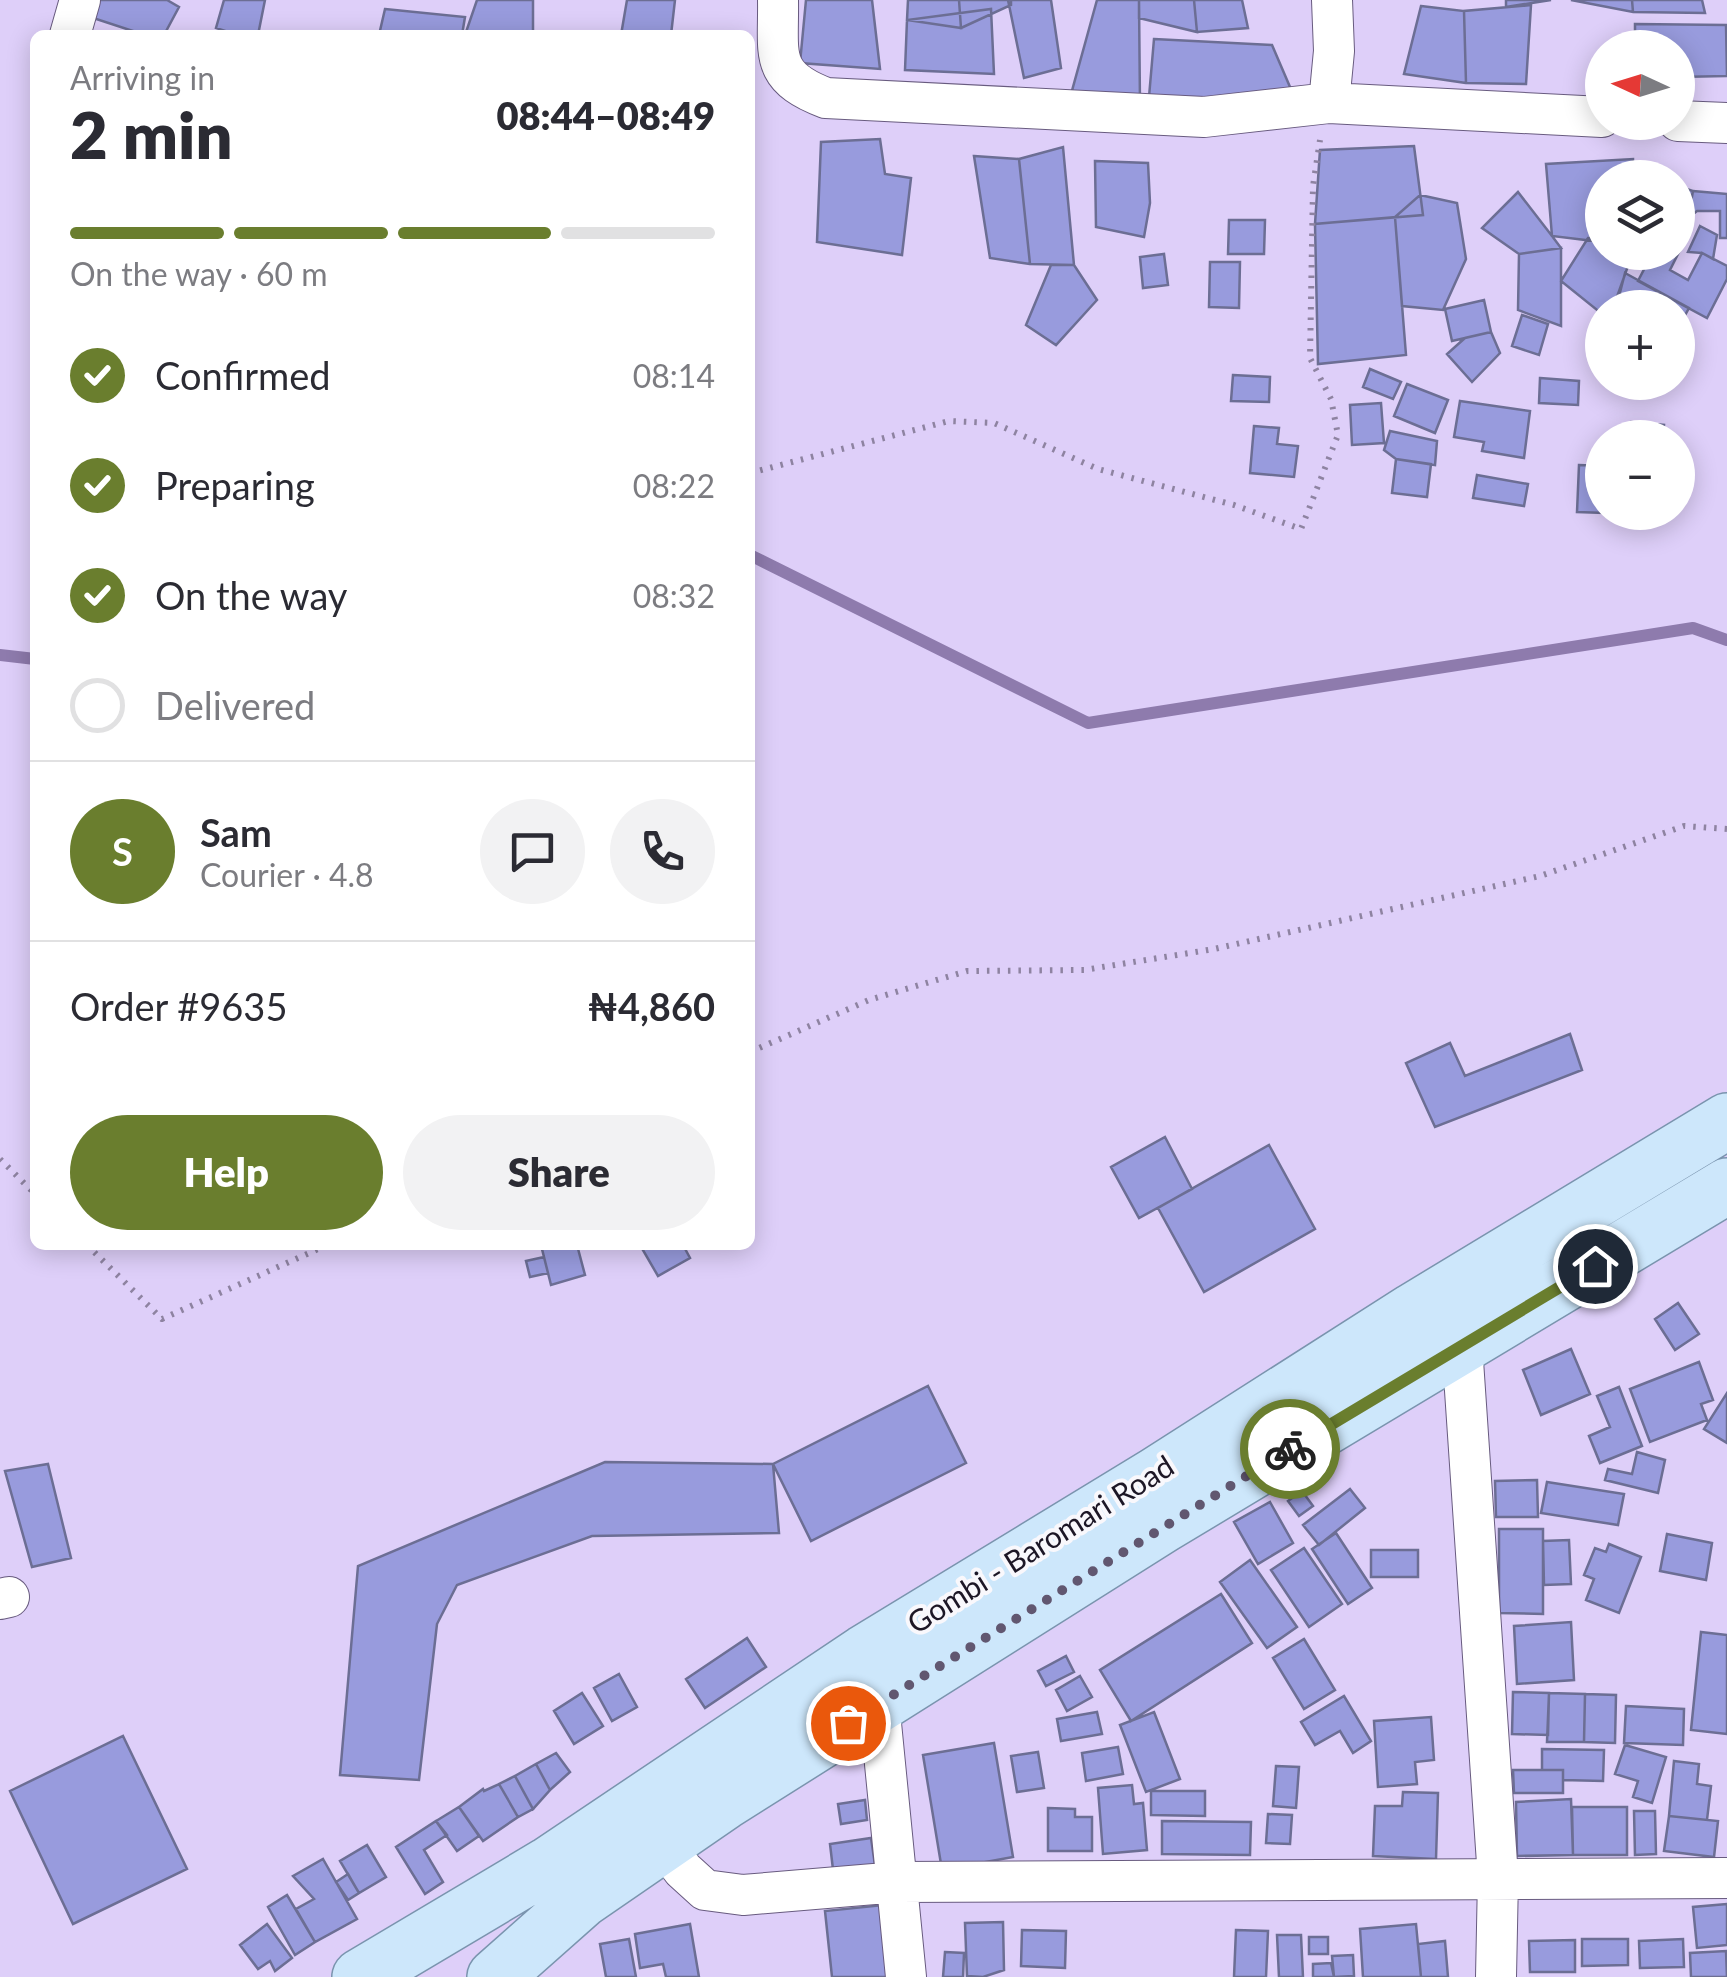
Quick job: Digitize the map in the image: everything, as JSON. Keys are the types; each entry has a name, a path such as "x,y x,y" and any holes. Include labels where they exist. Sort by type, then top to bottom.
{"main road":[{"name":"Gombi - Baromari Road","path":"360,1977 548,1865 864,1653 1156,1475 1413,1311 1727,1121"},
{"name":"Gombi - Baromari Road","path":"495,1977 583,1899 880,1703 1164,1525 1727,1186"}],"street":[{"path":"71,30 80,0"},
{"path":"778,0 779,64 797,88 826,98 1204,116 1329,103 1585,116"},
{"path":"1329,103 1334,51 1332,0"},
{"path":"1695,122 1727,123"},
{"path":"1462,1346 1498,1878 1496,1977"},
{"path":"880,1703 906,1977"},
{"path":"663,1844 705,1890 744,1895 898,1882 1727,1878"}],"path":[{"path":"755,472 949,422 994,423 1098,470 1234,505 1301,529 1338,436 1331,399 1310,358 1313,186 1329,103"},
{"path":"755,1050 869,1000 966,971 1084,970 1214,949 1540,876 1684,826 1727,829"},
{"path":"0,1159 30,1189"},
{"path":"92,1250 162,1319 316,1250"}],"building":[{"path":"94,0 167,0 179,7 167,30 130,30 87,16"},
{"path":"224,0 265,0 259,30 216,28"},
{"path":"477,0 533,0 533,30 467,30"},
{"path":"627,0 675,0 672,30 622,30"},
{"path":"806,0 872,0 880,69 800,63"},
{"path":"908,0 959,0 961,28 907,20"},
{"path":"959,0 1011,0 1011,5 961,28"},
{"path":"1008,0 1051,0 1061,68 1024,78"},
{"path":"1097,0 1139,0 1140,105 1070,98"},
{"path":"1139,0 1194,0 1197,32 1139,18"},
{"path":"1194,0 1242,0 1248,28 1197,32"},
{"path":"1506,0 1551,0 1506,7"},
{"path":"1571,0 1632,0 1633,12"},
{"path":"1632,0 1702,0 1705,13 1633,12"},
{"path":"1531,5 1526,84 1466,83 1464,11"},
{"path":"1421,6 1464,11 1466,83 1404,74"},
{"path":"385,9 465,17 463,30 380,30"},
{"path":"991,9 994,74 905,70 907,20"},
{"path":"1635,24 1726,25 1727,76 1695,77 1695,30 1635,30"},
{"path":"1154,39 1272,45 1296,101 1149,97"},
{"path":"880,139 885,174 911,178 902,255 817,242 821,142"},
{"path":"1414,146 1423,215 1315,224 1320,150"},
{"path":"1063,147 1074,265 1030,264 1019,159"},
{"path":"974,156 1019,159 1030,264 990,258"},
{"path":"1095,161 1148,163 1150,203 1144,237 1096,227"},
{"path":"1585,162 1585,240 1552,236 1546,164"},
{"path":"1695,191 1727,194 1727,238 1720,238 1720,211 1697,211"},
{"path":"1518,192 1561,248 1519,254 1482,228"},
{"path":"1420,195 1457,203 1466,259 1443,310 1402,306 1395,217"},
{"path":"1395,217 1406,355 1318,364 1315,224"},
{"path":"1229,220 1265,220 1264,254 1228,254"},
{"path":"1700,226 1717,235 1713,259 1695,252"},
{"path":"1585,243 1585,270 1627,270 1619,290 1585,290 1585,300 1561,281"},
{"path":"1561,248 1561,326 1518,310 1519,254"},
{"path":"1702,253 1727,266 1727,279 1707,318 1695,312 1695,290 1655,290 1638,281 1644,270 1670,270 1688,280"},
{"path":"1164,254 1168,285 1143,288 1140,257"},
{"path":"1210,262 1240,262 1239,308 1209,307"},
{"path":"1051,265 1074,265 1097,300 1056,345 1026,325"},
{"path":"1625,273 1656,290 1621,290"},
{"path":"1484,300 1491,332 1452,341 1445,309"},
{"path":"1522,315 1548,324 1539,355 1512,346"},
{"path":"1491,332 1500,353 1472,382 1447,354 1465,338"},
{"path":"1370,369 1401,382 1393,399 1363,387"},
{"path":"1233,375 1270,377 1269,402 1231,401"},
{"path":"1540,378 1579,381 1578,405 1539,403"},
{"path":"1407,384 1448,400 1435,433 1394,416"},
{"path":"1460,401 1530,411 1524,458 1482,451 1484,442 1454,437"},
{"path":"1381,403 1384,443 1352,445 1350,405"},
{"path":"1254,426 1279,428 1277,444 1298,446 1294,477 1250,473"},
{"path":"1390,431 1437,441 1435,465 1396,459 1384,450"},
{"path":"1396,459 1431,464 1427,497 1392,493"},
{"path":"1579,465 1585,465 1585,512 1577,512"},
{"path":"1477,475 1528,484 1524,506 1473,498"},
{"path":"1570,1034 1582,1070 1435,1127 1406,1063 1450,1043 1465,1076"},
{"path":"1165,1137 1192,1189 1139,1218 1111,1167"},
{"path":"1269,1145 1315,1229 1204,1292 1158,1208"},
{"path":"542,1250 578,1250 585,1275 551,1285"},
{"path":"643,1250 686,1250 690,1258 658,1276"},
{"path":"544,1257 548,1273 530,1277 526,1261"},
{"path":"1678,1303 1699,1334 1675,1350 1655,1319"},
{"path":"1571,1349 1590,1394 1541,1415 1523,1370"},
{"path":"1699,1362 1713,1400 1701,1404 1707,1420 1650,1442 1630,1389"},
{"path":"928,1386 966,1463 811,1541 773,1464"},
{"path":"1619,1387 1642,1446 1600,1463 1589,1436 1610,1427 1597,1396"},
{"path":"1727,1393 1727,1443 1704,1429"},
{"path":"1637,1452 1665,1460 1658,1493 1605,1480 1608,1469 1632,1474"},
{"path":"605,1462 773,1464 779,1533 592,1536 457,1585 437,1624 419,1780 340,1775 358,1566"},
{"path":"48,1464 71,1558 32,1567 5,1471"},
{"path":"1537,1480 1538,1517 1496,1517 1495,1481"},
{"path":"1547,1482 1624,1494 1618,1525 1541,1513"},
{"path":"1350,1489 1365,1508 1319,1545 1303,1525"},
{"path":"1302,1491 1313,1506 1299,1516 1288,1501"},
{"path":"1270,1502 1293,1543 1258,1564 1234,1522"},
{"path":"1499,1529 1543,1529 1543,1614 1499,1613"},
{"path":"1336,1533 1372,1588 1348,1604 1312,1549"},
{"path":"1667,1534 1712,1543 1706,1580 1660,1571"},
{"path":"1569,1540 1571,1584 1544,1585 1543,1541"},
{"path":"1609,1544 1641,1557 1619,1613 1586,1600 1594,1579 1584,1575 1595,1548 1606,1552"},
{"path":"1304,1548 1342,1604 1309,1627 1271,1570"},
{"path":"1371,1550 1418,1550 1418,1577 1371,1577"},
{"path":"1250,1560 1297,1627 1267,1648 1220,1582"},
{"path":"1221,1594 1252,1643 1131,1721 1100,1670"},
{"path":"1571,1622 1574,1680 1517,1684 1514,1626"},
{"path":"1701,1632 1727,1635 1727,1734 1691,1730"},
{"path":"747,1638 766,1667 705,1708 686,1679"},
{"path":"1304,1639 1335,1690 1304,1709 1273,1658"},
{"path":"1066,1656 1074,1672 1046,1686 1038,1671"},
{"path":"619,1674 637,1707 612,1721 594,1688"},
{"path":"1080,1676 1092,1697 1067,1711 1056,1690"},
{"path":"1513,1692 1549,1693 1548,1735 1512,1734"},
{"path":"582,1693 603,1726 574,1744 554,1711"},
{"path":"1549,1693 1585,1694 1584,1742 1547,1742"},
{"path":"1585,1694 1616,1695 1615,1743 1584,1742"},
{"path":"1344,1696 1371,1741 1353,1753 1340,1731 1315,1745 1301,1722"},
{"path":"1626,1706 1684,1709 1683,1745 1624,1743"},
{"path":"1097,1712 1102,1734 1061,1741 1057,1719"},
{"path":"1154,1712 1180,1779 1146,1792 1120,1725"},
{"path":"1431,1717 1434,1760 1415,1762 1417,1784 1378,1787 1374,1721"},
{"path":"123,1736 187,1869 73,1924 10,1791"},
{"path":"994,1743 1013,1857 942,1870 923,1755"},
{"path":"1625,1745 1666,1757 1652,1803 1633,1797 1638,1781 1615,1774"},
{"path":"1118,1747 1123,1774 1086,1781 1082,1753"},
{"path":"1542,1749 1604,1750 1603,1781 1563,1780 1563,1770 1542,1770"},
{"path":"1038,1752 1044,1788 1017,1792 1011,1756"},
{"path":"556,1753 570,1772 550,1790 536,1764"},
{"path":"1674,1761 1699,1764 1697,1784 1711,1786 1707,1820 1669,1816"},
{"path":"536,1764 550,1790 533,1809 515,1776"},
{"path":"1276,1766 1299,1767 1296,1808 1273,1806"},
{"path":"1513,1770 1563,1770 1563,1793 1514,1793"},
{"path":"515,1776 533,1809 518,1817 499,1784"},
{"path":"499,1784 518,1817 483,1841 459,1807 483,1789"},
{"path":"1132,1785 1134,1804 1143,1803 1147,1850 1103,1854 1098,1788"},
{"path":"1151,1791 1205,1791 1205,1816 1151,1815"},
{"path":"1403,1792 1438,1793 1436,1859 1373,1856 1375,1806 1402,1806"},
{"path":"1571,1799 1573,1855 1517,1856 1516,1802"},
{"path":"865,1800 867,1820 841,1824 838,1804"},
{"path":"459,1807 479,1836 457,1851 436,1821"},
{"path":"1572,1807 1627,1807 1627,1855 1573,1855"},
{"path":"1048,1808 1075,1809 1075,1817 1092,1817 1092,1851 1048,1851"},
{"path":"1634,1811 1655,1811 1656,1854 1635,1855"},
{"path":"1268,1814 1292,1815 1290,1844 1266,1843"},
{"path":"1669,1816 1718,1821 1714,1857 1664,1851"},
{"path":"436,1821 447,1835 424,1850 443,1882 425,1894 396,1847"},
{"path":"1162,1821 1251,1822 1250,1855 1162,1854"},
{"path":"871,1838 876,1872 834,1878 830,1844"},
{"path":"367,1845 386,1877 359,1893 340,1861"},
{"path":"323,1859 357,1919 315,1942 296,1909 314,1899 293,1876"},
{"path":"348,1874 359,1893 348,1900 336,1882"},
{"path":"287,1895 315,1942 295,1955 268,1907"},
{"path":"893,1904 900,1977 832,1977 825,1911"},
{"path":"1727,1904 1727,1945 1697,1948 1693,1907"},
{"path":"1003,1922 1004,1970 983,1977 967,1976 965,1923"},
{"path":"267,1924 292,1958 275,1971 270,1961 258,1969 240,1945"},
{"path":"690,1924 699,1977 666,1977 663,1964 640,1968 635,1934"},
{"path":"1416,1924 1421,1977 1363,1977 1360,1929"},
{"path":"1022,1930 1066,1931 1065,1968 1021,1966"},
{"path":"1236,1930 1268,1931 1266,1977 1234,1977"},
{"path":"1277,1935 1301,1935 1303,1977 1279,1977"},
{"path":"1309,1937 1328,1937 1328,1954 1309,1954"},
{"path":"629,1939 636,1977 606,1977 600,1944"},
{"path":"1582,1939 1628,1939 1628,1965 1582,1966"},
{"path":"1683,1939 1684,1967 1640,1968 1639,1941"},
{"path":"1575,1940 1575,1972 1530,1972 1529,1941"},
{"path":"1445,1941 1448,1977 1421,1977 1418,1944"},
{"path":"1726,1951 1727,1977 1691,1977 1690,1953"},
{"path":"945,1952 964,1953 963,1977 943,1977"},
{"path":"1353,1955 1354,1976 1334,1977 1332,1956"},
{"path":"1331,1963 1334,1977 1313,1977 1313,1964"}],"waterway":[{"path":"755,557 1088,723 1693,628 1727,640"},
{"path":"0,655 30,658"}],"way so far":[{"path":"848,1723 1290,1449"}],"route":[{"path":"1290,1449 1595,1266"}]}
